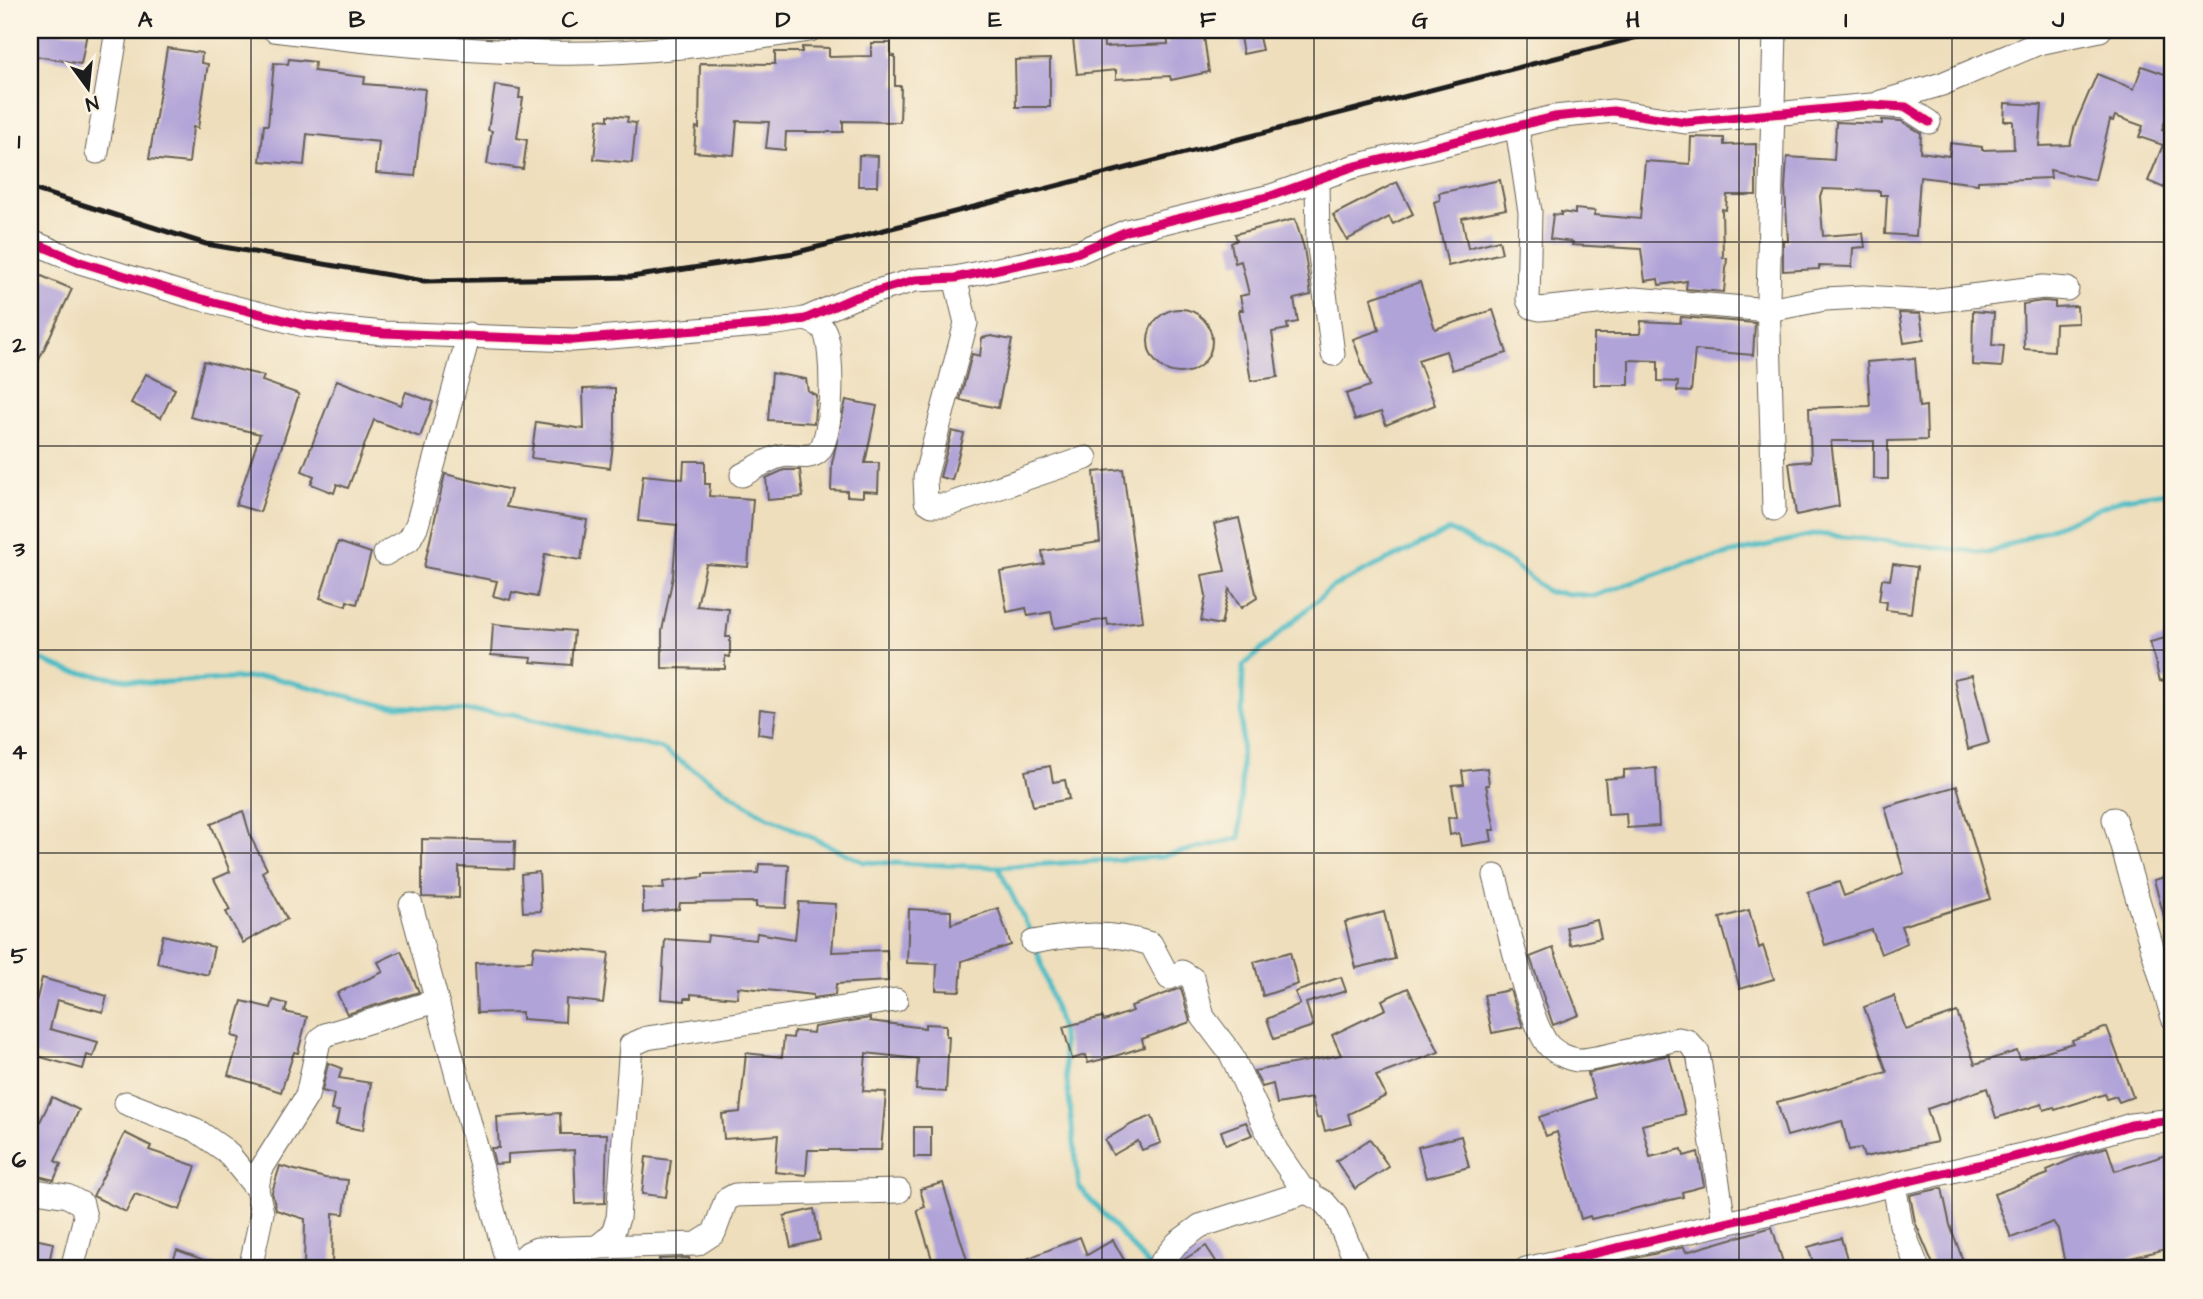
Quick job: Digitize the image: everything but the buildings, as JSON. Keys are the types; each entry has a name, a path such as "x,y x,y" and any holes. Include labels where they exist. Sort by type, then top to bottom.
{"street":[{"path":"97,152 117,30"},
{"path":"275,30 378,36 552,53 710,45 810,30"},
{"path":"1774,509 1769,310 1775,30"},
{"path":"30,241 80,262 194,298 304,325 384,333 469,334 573,340 771,324 805,319 853,299 915,280 955,278 1079,252 1127,231 1271,196 1317,181 1335,172 1432,146 1577,113 1613,111 1685,122 1772,111 1829,110 1871,105 1942,84 2039,43 2100,30"},
{"path":"1871,105 1906,107 1928,122"},
{"path":"1517,128 1530,212 1528,300 1532,307 1540,309 1635,299 1769,310 1825,299 1863,297 1931,301 2043,287 2067,289"},
{"path":"1317,181 1318,240 1333,354"},
{"path":"955,278 966,323 925,478 926,501 932,505 947,505 1086,458"},
{"path":"742,475 781,456 809,456 818,452 824,444 831,381 826,337 821,326 805,319"},
{"path":"385,554 409,540 417,525 469,334"},
{"path":"2114,819 2173,1018"},
{"path":"1495,876 1532,1009 1541,1034 1550,1047 1560,1055 1579,1060 1678,1039 1693,1045 1698,1052 1724,1222"},
{"path":"411,905 510,1269 528,1252 537,1249 697,1244 714,1233 726,1200 735,1195 900,1191"},
{"path":"1032,942 1073,935 1122,935 1155,948 1170,978 1182,972 1194,979 1203,1017 1231,1054 1276,1150 1303,1190 1309,1191 1336,1216 1359,1269"},
{"path":"596,1248 612,1235 618,1218 631,1045 647,1038 896,1000"},
{"path":"257,1189 267,1156 307,1096 319,1041 326,1035 436,1001"},
{"path":"126,1102 196,1130 226,1151 257,1189 262,1213 250,1269"},
{"path":"1526,1269 2065,1145 2131,1125 2173,1120"},
{"path":"1894,1184 1901,1225 1918,1269"},
{"path":"30,1190 67,1196 82,1204 85,1217 72,1269"},
{"path":"1156,1269 1177,1243 1200,1226 1309,1191"}],"waterway":[{"path":"30,656 70,671 149,683 270,677 383,705 513,714 662,749 762,814 864,862 998,867 1160,857 1240,838 1243,666 1332,587 1450,530 1510,562 1548,592 1595,596 1685,564 1817,534 1989,553 2124,498 2173,491"},
{"path":"998,867 1032,935"},
{"path":"1036,947 1061,1029 1079,1187 1150,1267"}],"railway":[{"path":"30,188 206,244 424,281 631,277 794,253 1665,30"}],"cycle path":[{"path":"30,241 80,262 194,297 304,325 384,333 573,340 805,319 853,298 915,280 955,278 1079,252 1127,231 1271,196 1352,167 1554,117 1613,111 1685,122 1871,105 1906,107 1929,122"},
{"path":"1526,1269 2065,1145 2131,1125 2173,1120"}]}
